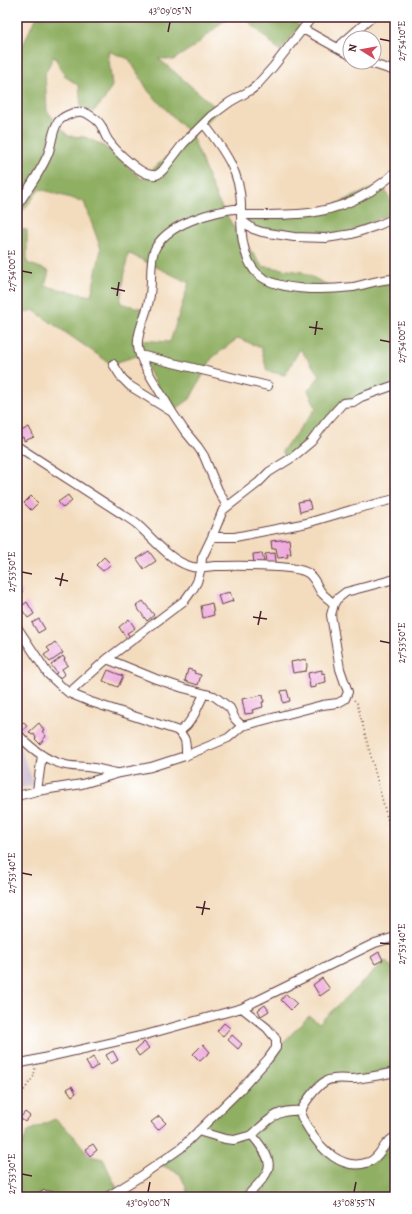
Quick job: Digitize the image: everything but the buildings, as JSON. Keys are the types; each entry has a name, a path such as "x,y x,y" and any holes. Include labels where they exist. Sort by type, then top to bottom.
{"street":[{"path":"17,206 41,168 50,148 58,123 66,116 78,112 87,113 96,119 109,141 129,162 144,173 154,176 159,174 184,144 219,110 256,86 273,67 312,17"},
{"path":"337,48 372,17"},
{"path":"303,29 342,50"},
{"path":"382,67 395,71"},
{"path":"204,124 229,158 240,189 245,252 249,262 258,275 274,283 299,288 322,290 354,286 379,280 395,279"},
{"path":"227,506 218,490 204,456 172,412 140,355 138,340 150,298 152,260 154,251 158,244 173,230 184,223 211,214 226,210 241,214 303,214 331,209 343,206 356,200 382,184 395,172"},
{"path":"241,214 253,229 262,232 294,237 326,238 352,234 395,218"},
{"path":"140,355 268,386"},
{"path":"113,364 122,378 130,386 172,412"},
{"path":"69,693 107,659 185,600 193,589 202,568 202,558 223,510 227,506 258,483 269,472 293,457 311,442 326,422 343,404 353,402 361,397 395,385"},
{"path":"17,446 134,522 167,553 189,566 198,568 230,566 302,570 309,573 321,592 334,604"},
{"path":"212,537 235,537 307,523 395,499"},
{"path":"17,796 37,791 82,784 152,767 186,756 228,738 242,726 322,705 338,703 345,699 348,692 340,669 331,615 334,604 337,599 346,592 395,579"},
{"path":"17,627 48,674 69,693 182,733 186,740 186,756"},
{"path":"107,659 156,679 214,696 230,708 235,719 242,726"},
{"path":"179,732 187,725 194,715 204,694"},
{"path":"17,733 42,755 61,764 86,767 120,774"},
{"path":"37,791 42,755"},
{"path":"17,1064 145,1035 242,1008 375,943 395,937"},
{"path":"107,1197 141,1176 181,1148 240,1090 276,1048 276,1039 272,1034 242,1008"},
{"path":"395,1072 366,1077 333,1079 326,1081 313,1092 302,1111 301,1116 311,1133 329,1154 342,1162 350,1164 370,1162 376,1158 387,1142 395,1137"},
{"path":"198,1131 225,1140 234,1140 252,1135 277,1114 284,1111 302,1111"},
{"path":"246,1197 263,1178 268,1171 269,1165 264,1149 252,1135"},
{"path":"41,1197 45,1195 56,1197"}],"path":[{"path":"348,692 357,703 395,848"},
{"path":"17,1100 34,1076 37,1060"}],"shaded area":[{"path":"17,740 35,786 17,789"}],"green space":[{"path":"37,17 228,17 195,46 173,60 158,58 219,110 192,136 217,199 233,226 262,266 302,272 336,289 395,279 395,385 343,404 293,457 285,456 282,451 316,408 308,390 320,376 300,349 285,375 267,371 261,348 238,338 212,358 190,399 172,412 140,355 111,364 33,310 17,316 17,229 27,230 27,263 49,271 45,286 91,296 101,249 84,202 40,189 22,212 17,212 17,59","holes":["108,51 129,59 149,92 191,135 142,179 104,146 85,137 68,136 47,111 45,73 54,56 66,77 79,86 81,107 93,112 104,100 112,86","128,253 189,283 170,342 138,340 147,310 120,303"]},
{"path":"244,17 287,17 300,26 280,51"},
{"path":"382,184 390,199 393,212 339,237 262,232 241,215 316,213"},
{"path":"385,961 395,970 395,1072 320,1085 301,1116 336,1159 370,1162 395,1137 395,1197 188,1197 186,1187 180,1174 159,1164 181,1148 309,1016 319,1023"},
{"path":"55,1119 73,1135 90,1156 103,1159 121,1197 17,1197 17,1156 28,1131"}]}
